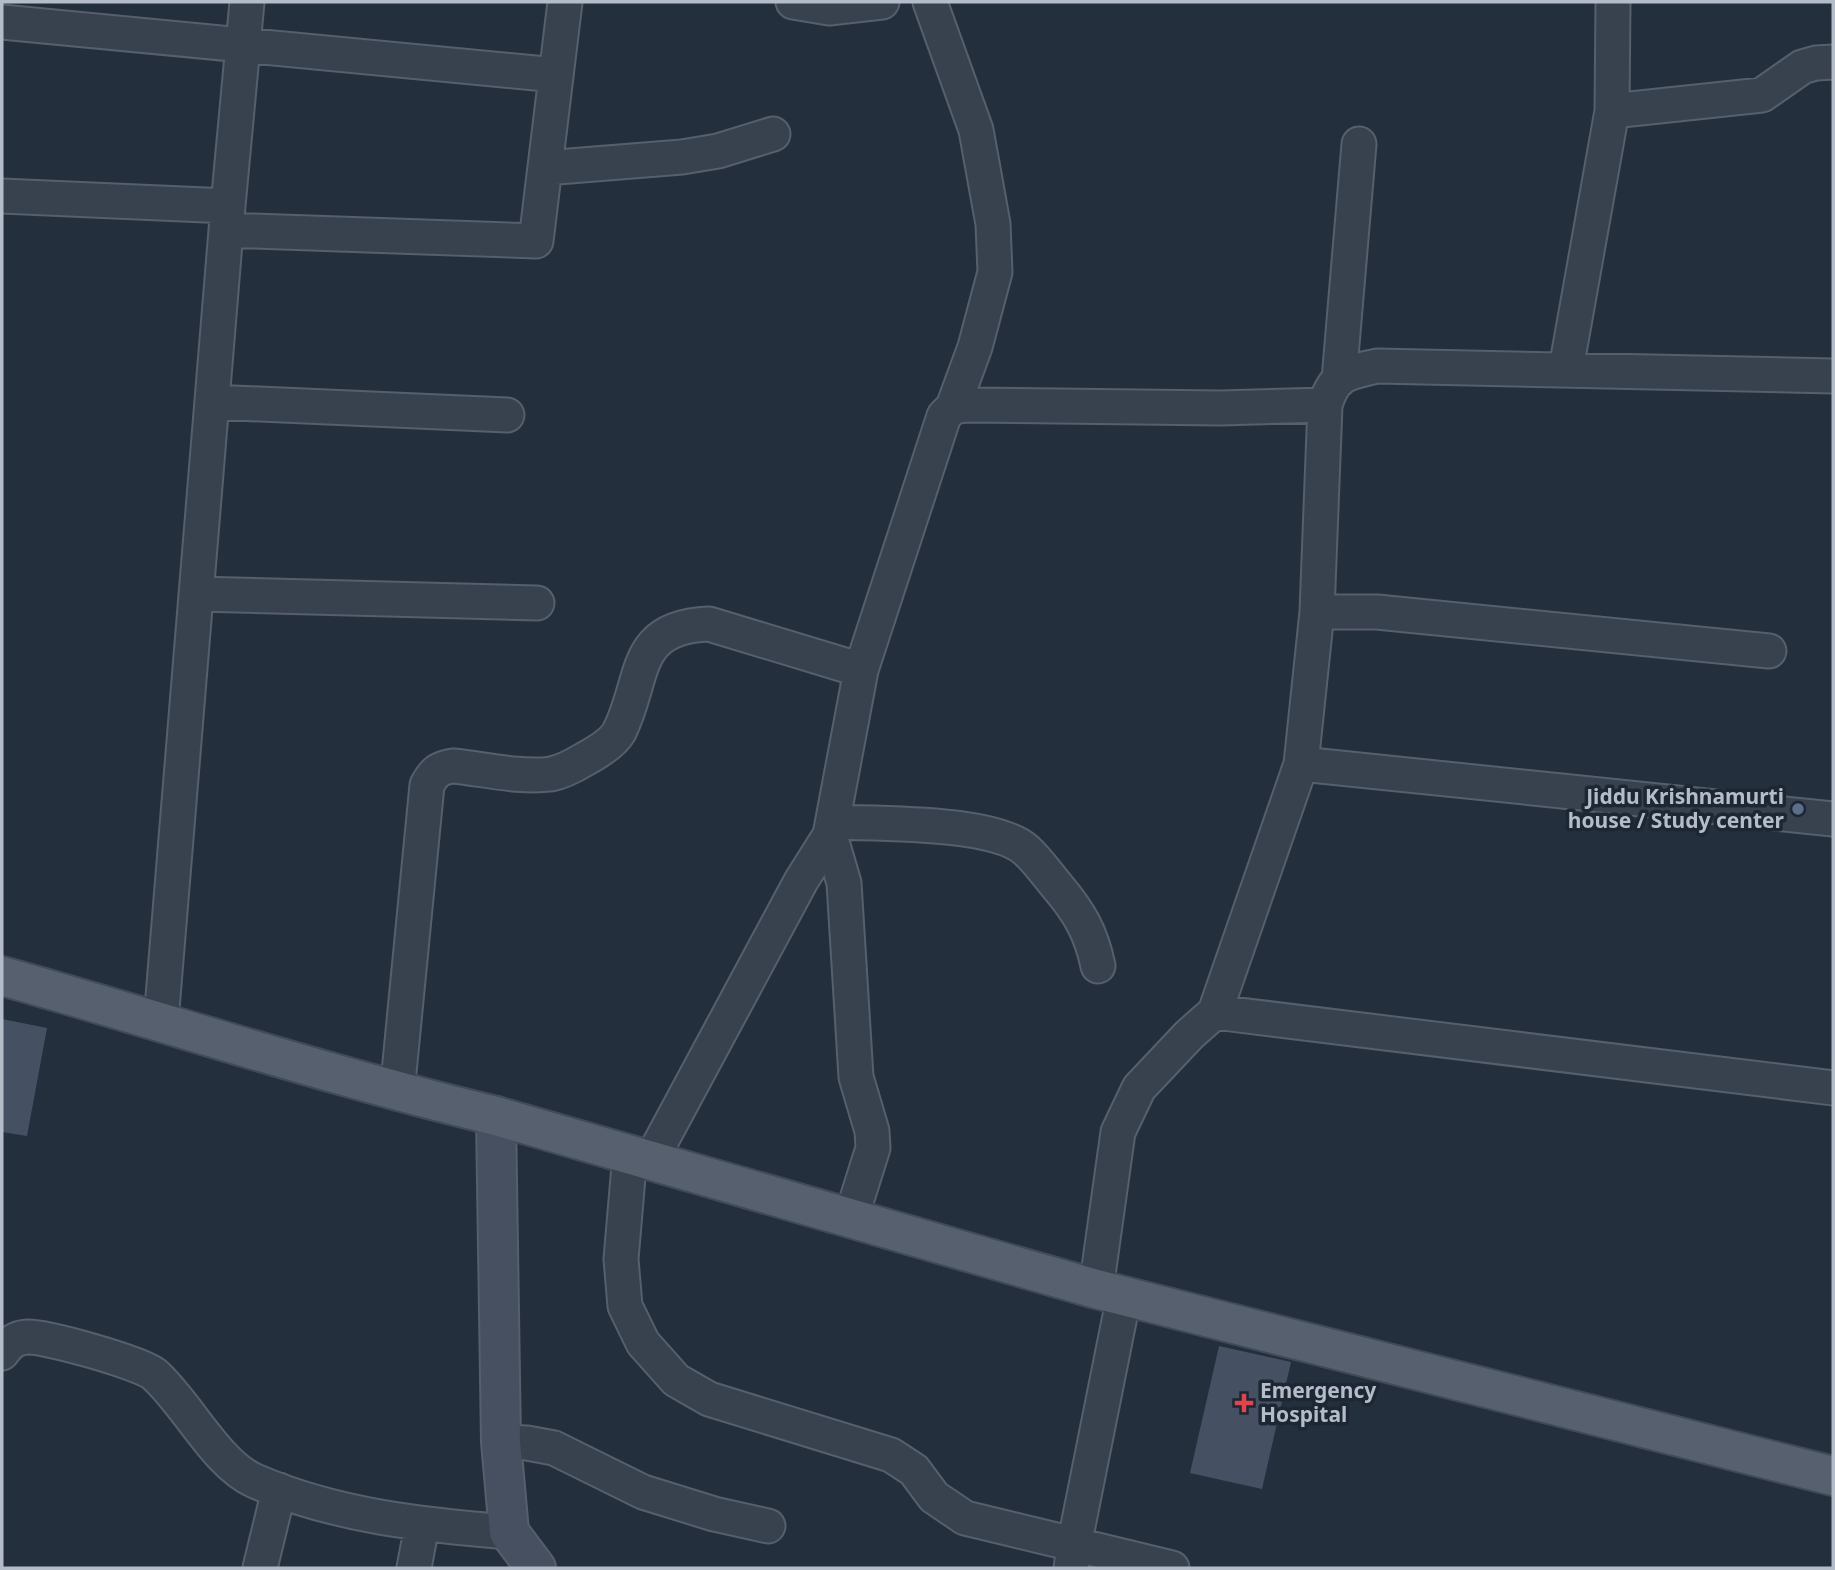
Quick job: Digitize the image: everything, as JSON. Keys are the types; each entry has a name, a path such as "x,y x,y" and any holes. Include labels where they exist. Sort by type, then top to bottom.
{"main road":[{"path":"2,976 397,1093 496,1116 1110,1292 1833,1476"}],"street":[{"path":"161,1021 247,2"},
{"path":"2,196 227,218 536,241 565,2"},
{"path":"793,2 829,8 882,2"},
{"path":"930,2 976,130 993,224 995,272 975,346 953,407 944,416 861,670 831,828 640,1157 621,1259 625,1306 643,1343 676,1380 709,1399 891,1455 914,1471 934,1497 965,1518 1072,1557 1172,1568"},
{"path":"1566,369 1612,111 1614,2"},
{"path":"2,22 556,75"},
{"path":"1612,111 1762,95 1802,67 1833,62"},
{"path":"545,168 682,157 718,151 774,134"},
{"path":"1072,1557 1110,1292 1118,1132 1139,1088 1189,1035 1215,1012 1301,764 1317,611 1332,393 1359,144"},
{"path":"953,407 1220,408 1332,393 1349,373 1377,366 1833,376"},
{"path":"212,402 507,415"},
{"path":"196,594 537,603"},
{"path":"1317,611 1377,612 1769,650"},
{"path":"397,1093 427,785 433,774 442,768 453,766 553,774 595,754 618,735 646,654 664,633 686,625 709,624 861,670"},
{"path":"1301,764 1833,819"},
{"path":"831,828 969,829 1003,836 1025,849 1076,910 1092,941 1098,965"},
{"path":"831,828 844,883 856,1077 872,1131 873,1148 851,1218"},
{"path":"1215,1012 1833,1088"},
{"path":"496,1116 501,1442 509,1532 536,1568"},
{"path":"5,1345 26,1337 53,1340 150,1371 236,1470 279,1490 367,1516 422,1525 509,1532"},
{"path":"501,1442 554,1448 643,1492 714,1514 768,1526"},
{"path":"260,1568 279,1490"},
{"path":"414,1568 422,1525"}],"building":[{"path":"2,1019 47,1028 27,1136 2,1132"},
{"path":"1219,1346 1291,1362 1262,1489 1190,1473"}],"place":[{"name":"Jiddu Krishnamurti house / Study center","path":"1798,809"},
{"name":"Emergency Hospital","path":"1244,1403"}]}
